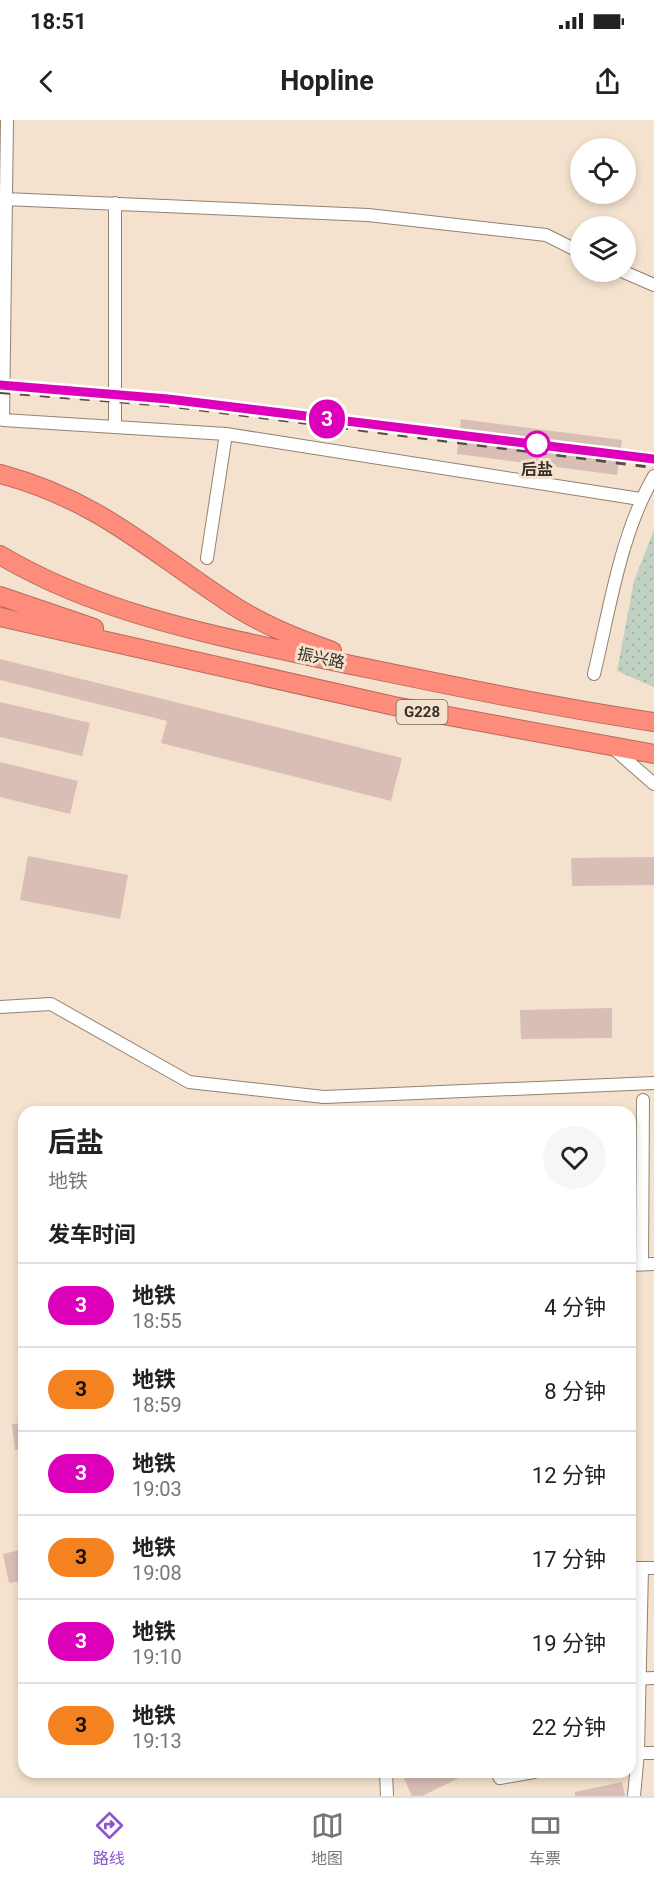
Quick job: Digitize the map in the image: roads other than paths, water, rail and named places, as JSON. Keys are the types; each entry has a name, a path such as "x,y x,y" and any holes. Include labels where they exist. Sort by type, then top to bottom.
{"highway":[{"path":"0,474 40,484 78,501 147,544 225,601 256,619 292,636 401,675"},
{"name":"振兴路","path":"0,555 38,576 104,604 198,631 401,675 654,722"},
{"path":"0,596 192,661"},
{"name":"振兴路","path":"0,617 394,706 654,754"}],"street":[{"path":"7,120 3,420 226,434 640,499"},
{"path":"6,199 368,214 546,236 570,247"},
{"path":"115,427 116,203"},
{"path":"636,277 654,285"},
{"path":"207,558 226,434"},
{"path":"594,674 620,563 640,499 654,476"},
{"path":"612,748 654,784"},
{"path":"0,1007 51,1004 189,1082 324,1097 654,1083"},
{"path":"642,1264 643,1100"},
{"path":"636,1662 642,1568"},
{"path":"636,1678 654,1678"},
{"path":"636,1753 654,1753"},
{"path":"386,1778 387,1796"},
{"path":"634,1778 634,1796"}],"railway":[{"path":"0,392 166,405 654,467"}],"metro line":[{"name":"3","path":"0,385 168,399 654,459"}],"place":[{"name":"后盐","path":"537,444"}]}
